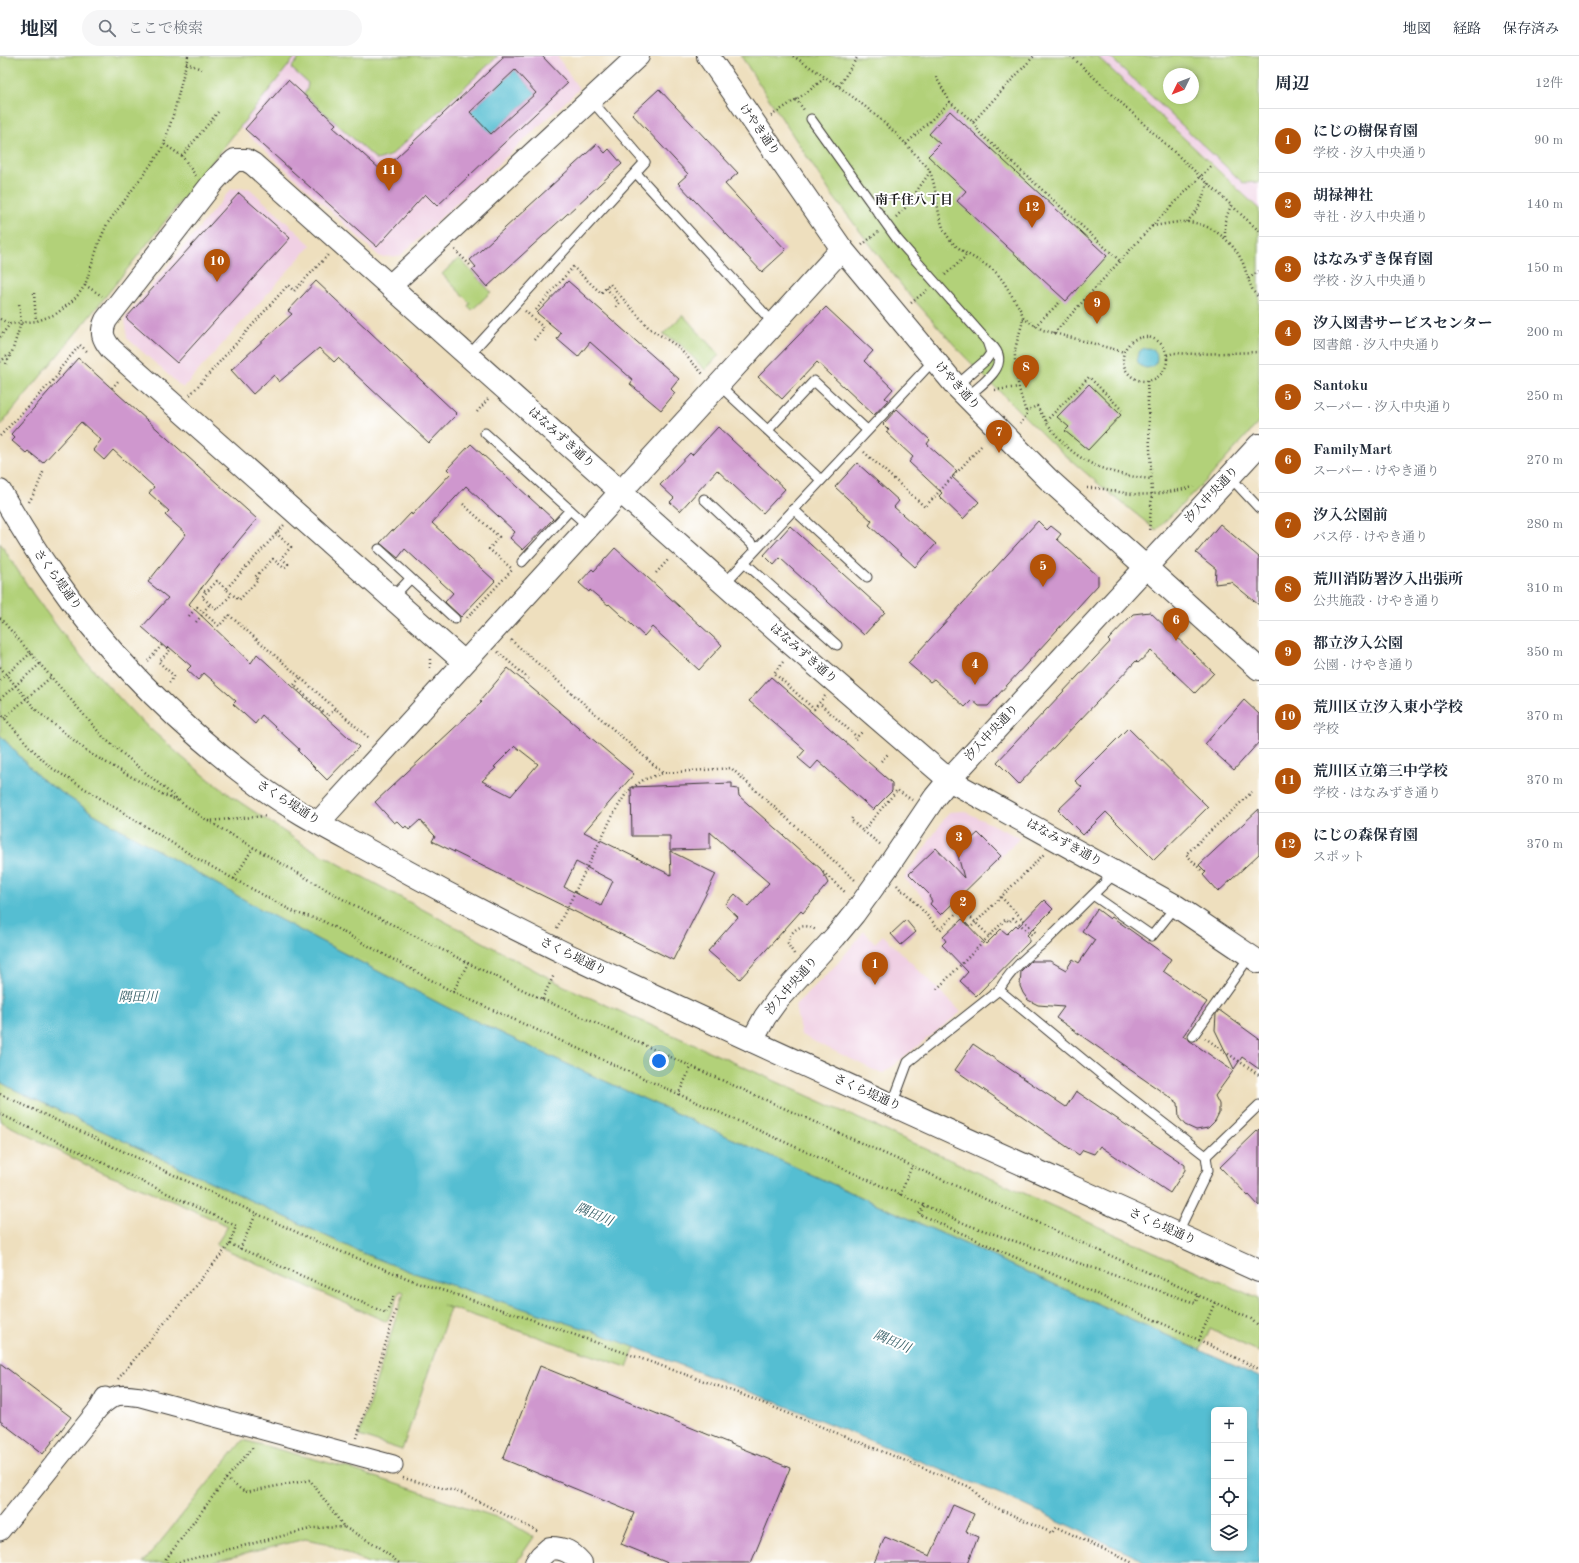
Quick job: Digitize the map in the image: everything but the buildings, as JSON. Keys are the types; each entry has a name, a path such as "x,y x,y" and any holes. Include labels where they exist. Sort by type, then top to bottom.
{"street":[{"path":"390,286 638,56"},
{"name":"けやき通り","path":"708,56 852,247 934,360 961,392 1048,479 1145,568 1259,669"},
{"name":"はなみずき通り","path":"392,598 111,349 104,340 102,331 106,320 214,181 230,163 239,159 253,164 469,355 789,642 949,780 1176,906 1254,959"},
{"path":"318,822 621,492 713,382 852,247"},
{"name":"汐入中央通り","path":"752,1042 765,1017 778,999 854,914 931,802 949,780 1259,445"},
{"name":"さくら堤通り","path":"0,491 53,576 100,636 140,682 236,768 293,810 318,822 430,885 562,953 752,1042 1259,1271"},
{"path":"392,598 464,662"},
{"path":"100,1408 111,1387"},
{"path":"0,1531 100,1408 109,1399 117,1395 141,1397 397,1471"},
{"path":"536,1563 550,1548 560,1548 573,1554 581,1563"}],"lane":[{"path":"469,355 645,162 591,100"},
{"path":"811,119 897,239 998,352 998,367 994,373 961,392"},
{"path":"636,173 774,324"},
{"path":"961,392 991,353 987,341"},
{"path":"724,584 756,548 934,360"},
{"path":"768,430 814,381 867,430"},
{"path":"713,382 768,430 820,480"},
{"path":"485,433 589,527"},
{"path":"1229,477 1259,508"},
{"path":"704,499 756,548"},
{"path":"794,509 867,577"},
{"path":"522,562 570,510"},
{"path":"379,549 455,619"},
{"path":"744,562 837,645"},
{"path":"392,598 410,579"},
{"path":"892,1105 908,1062 999,990 1006,978 1016,967 1033,951 1046,942 1116,872"},
{"path":"1093,895 1152,936 1176,906"},
{"path":"1194,1034 1254,959"},
{"path":"999,990 1108,1080 1206,1156 1208,1170 1177,1234"},
{"path":"1206,1156 1259,1105"}],"path":[{"path":"0,319 10,324 36,322 56,314 79,294 85,285 107,224 161,151 174,112 188,56"},
{"path":"793,56 858,100 906,144 930,171 939,220 946,233 953,243 994,271 1014,299 1023,318 1043,330 1124,352"},
{"path":"839,86 858,56"},
{"path":"973,122 1034,56"},
{"path":"1071,56 1259,231"},
{"path":"186,63 204,70"},
{"path":"771,116 811,90 826,77"},
{"path":"936,77 950,102 973,122 980,133 1120,261"},
{"path":"906,144 950,102"},
{"path":"182,156 218,112"},
{"path":"164,144 182,156 195,176 201,180"},
{"path":"1054,333 1152,226 1212,165"},
{"path":"852,247 887,225 905,208 930,171"},
{"path":"1187,222 1198,209 1208,183"},
{"path":"1225,238 1225,221 1231,204"},
{"path":"1152,226 1187,222 1207,226 1225,238 1243,262 1253,291 1259,298"},
{"path":"454,248 471,266"},
{"path":"187,398 288,285 294,291 331,252"},
{"path":"536,310 573,267 601,293 610,284 649,328 677,346 713,382"},
{"path":"1248,279 1259,271"},
{"path":"85,285 106,300"},
{"path":"606,288 619,303 615,308"},
{"path":"34,293 36,322"},
{"path":"1035,326 1061,301"},
{"path":"6,364 12,352 21,323 19,303"},
{"path":"517,304 544,328 533,341"},
{"path":"1020,424 1028,415 1019,387 1015,351 1023,318"},
{"path":"0,337 10,324"},
{"path":"1146,337 1157,339 1162,344 1167,355 1168,360 1164,371 1155,379 1147,381 1137,379 1128,373 1124,366 1124,352 1131,341 1136,338 1146,337"},
{"path":"0,436 38,395 40,396 60,374 58,370 80,345 91,355"},
{"path":"0,362 12,352"},
{"path":"1167,355 1174,353 1195,354 1259,352"},
{"path":"114,375 125,385"},
{"path":"112,388 122,377"},
{"path":"1046,421 1089,377 1122,410"},
{"path":"1147,381 1152,494 1149,532"},
{"path":"995,390 1019,387"},
{"path":"477,412 489,398"},
{"path":"1026,411 1037,406 1052,431 1078,456 1115,473 1151,479"},
{"path":"861,450 925,507 983,444"},
{"path":"29,502 37,488 44,470"},
{"path":"1087,488 1099,488 1131,494 1152,494 1168,493 1198,486"},
{"path":"463,504 499,537 489,549 517,574"},
{"path":"277,522 288,532"},
{"path":"226,589 286,522"},
{"path":"232,594 217,610 202,597 217,581 239,600 258,580 255,577 273,559 284,568 288,564 281,558 291,547 276,533"},
{"path":"656,573 672,555"},
{"path":"455,619 465,620 512,570"},
{"path":"201,588 207,593"},
{"path":"196,622 210,604"},
{"path":"189,616 197,607 219,626 229,615 374,744"},
{"path":"0,618 104,738 182,803 208,821 253,848 346,901 542,999 1215,1302 1251,1319 1259,1327"},
{"path":"505,635 663,773"},
{"path":"148,661 162,645"},
{"path":"493,648 530,681"},
{"path":"169,682 174,676 159,662 171,649"},
{"path":"0,680 31,653"},
{"path":"430,656 430,675"},
{"path":"788,657 774,673 814,709 829,692"},
{"path":"0,699 40,664"},
{"path":"0,667 37,711 91,754 162,794 182,803"},
{"path":"4,718 51,677"},
{"path":"300,678 294,685 328,716 335,709"},
{"path":"819,703 856,738 867,726"},
{"path":"0,713 50,767 201,861 296,913 321,920 453,992 968,1225 1195,1303 1199,1295"},
{"path":"881,761 893,748"},
{"path":"557,928 614,813 627,792 643,780 663,773 731,768 857,881"},
{"path":"863,831 897,790 912,801"},
{"path":"1201,870 1186,854 1252,792"},
{"path":"208,821 266,816"},
{"path":"852,818 851,820 882,846"},
{"path":"234,879 253,848"},
{"path":"972,926 1049,850"},
{"path":"823,872 847,895"},
{"path":"896,883 940,930 961,908 989,936"},
{"path":"936,989 1006,919 1009,922 1013,918 1035,938 1038,936 1001,897"},
{"path":"795,954 788,942 791,932 803,926 809,926 816,930"},
{"path":"453,992 468,963"},
{"path":"542,999 554,975"},
{"path":"1194,1034 1259,1075"},
{"path":"678,1095 691,1067"},
{"path":"0,1094 322,1244 414,1281 533,1320 743,1395 970,1487 986,1503 1052,1533 1056,1527 1133,1563"},
{"path":"0,1114 236,1226 230,1244 111,1387"},
{"path":"900,1195 912,1166"},
{"path":"924,1206 919,1214 1199,1340 1259,1369"},
{"path":"240,1249 256,1214"},
{"path":"230,1244 386,1313 394,1295"},
{"path":"1199,1340 1215,1302"},
{"path":"357,1440 396,1309"},
{"path":"397,1471 462,1493 537,1532 542,1533"},
{"path":"167,1563 166,1559 226,1479 245,1492 310,1480 344,1527 378,1546 399,1563"},
{"path":"175,1563 314,1528 344,1527"}],"shaded area":[{"path":"296,56 557,56 579,89 400,256 380,257 240,127"},
{"path":"1097,56 1259,56 1259,209 1233,183"},
{"path":"249,188 311,245 183,388 127,338 125,318 231,189"},
{"path":"964,811 1020,838 941,915 904,878 949,812"},
{"path":"864,931 875,943 883,935 961,1012 882,1074 801,1035 795,1006 838,963"}],"green space":[{"path":"0,56 296,56 102,301 0,426"},
{"path":"301,56 498,56 390,156 377,160 304,94 308,83 291,68"},
{"path":"741,56 1097,56 1259,209 1259,422 1207,480 1156,530 1101,486 1050,442 965,357 906,291 832,195"},
{"path":"1109,56 1259,56 1259,182 1243,183"},
{"path":"459,258 491,292 472,310 468,306 470,303 442,274"},
{"path":"683,315 719,355 705,370 680,344 663,334"},
{"path":"0,543 33,594 59,629 85,661 137,717 210,780 304,845 564,986 1259,1299 1259,1352 1210,1329 1200,1350 567,1064 448,1008 271,915 94,814 41,779 0,735"},
{"path":"0,1082 360,1252 411,1272 598,1333 635,1347 627,1367 442,1305 450,1308 402,1450 359,1436 404,1292 400,1291 387,1322 216,1245 228,1226 150,1191 102,1173 0,1121"},
{"path":"243,1440 348,1468 505,1520 534,1537 516,1563 368,1563 326,1543 305,1539 209,1563 143,1563"}],"water":[{"path":"515,70 536,93 491,134 470,112"},
{"path":"1147,348 1154,351 1157,358 1154,365 1147,368 1140,365 1137,358 1140,351"},
{"name":"隅田川","path":"0,735 41,779 94,814 271,915 448,1008 567,1064 1259,1377 1259,1563 1149,1563 1005,1496 791,1408 598,1333 411,1272 360,1252 0,1082"}],"place":[{"name":"荒川区立第三中学校","path":"389,191"},
{"name":"にじの森保育園","path":"1032,228"},
{"name":"荒川区立汐入東小学校","path":"217,282"},
{"name":"都立汐入公園","path":"1097,324"},
{"name":"荒川消防署汐入出張所","path":"1026,388"},
{"name":"汐入公園前","path":"999,453"},
{"name":"Santoku","path":"1043,587"},
{"name":"FamilyMart","path":"1176,641"},
{"name":"汐入図書サービスセンター","path":"975,685"},
{"name":"はなみずき保育園","path":"959,858"},
{"name":"胡禄神社","path":"963,923"},
{"name":"にじの樹保育園","path":"875,985"}],"district":[{"name":"南千住八丁目","path":"914,200"}]}
